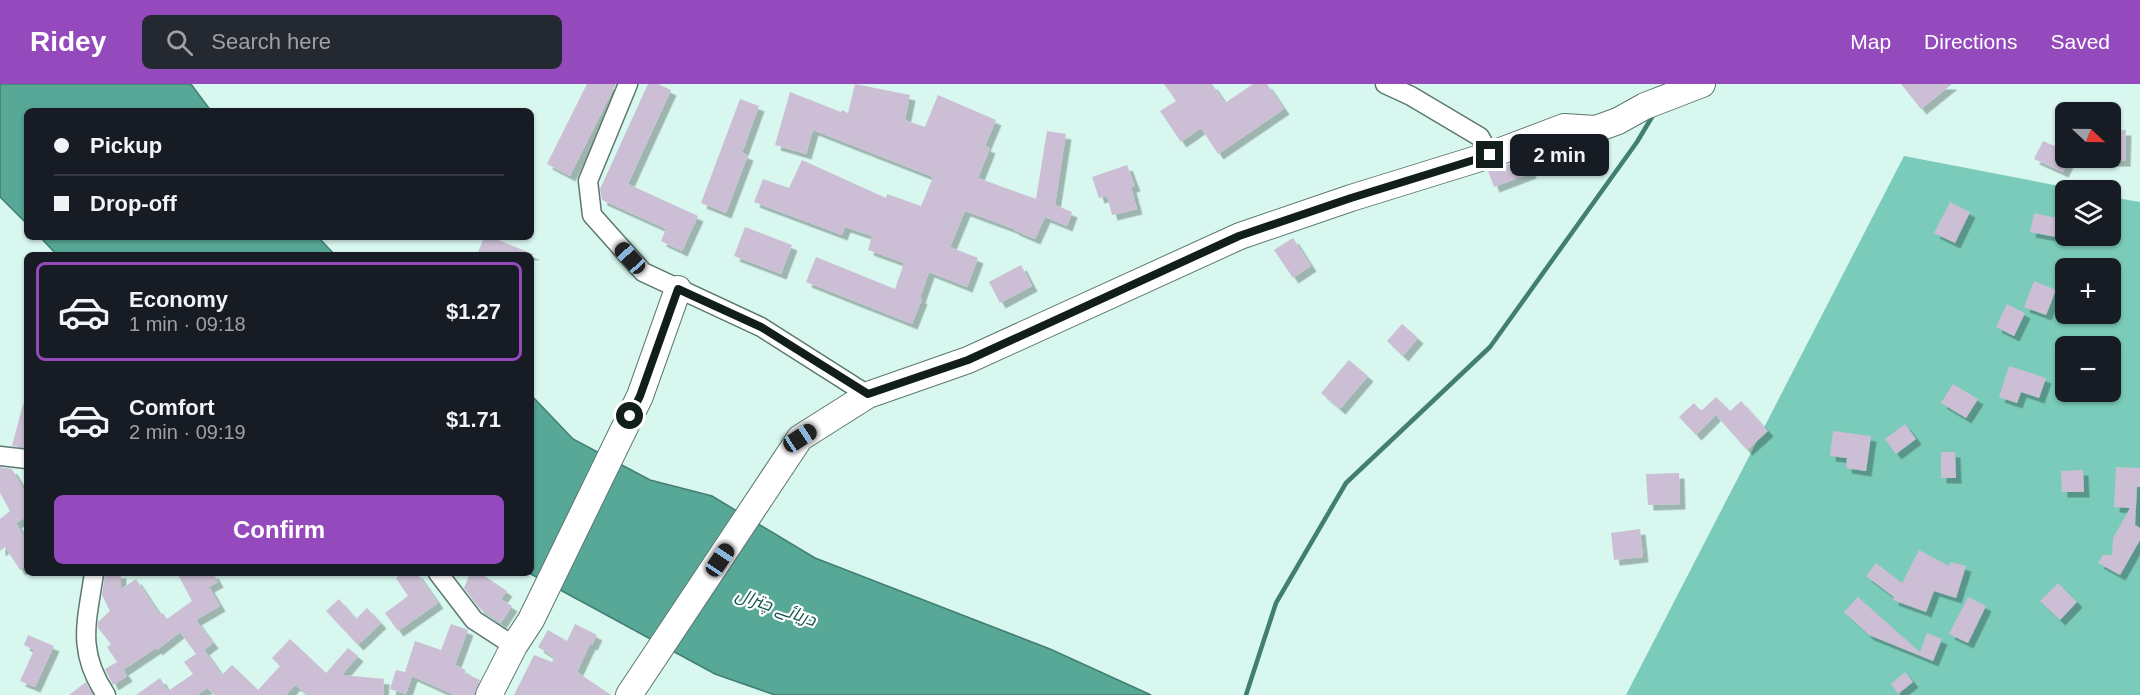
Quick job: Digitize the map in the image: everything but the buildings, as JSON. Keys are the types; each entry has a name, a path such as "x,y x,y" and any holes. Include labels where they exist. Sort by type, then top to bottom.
{"street":[{"path":"628,84 588,181 592,215 643,272 761,327 868,394"},
{"path":"1385,84 1411,96 1480,137 1490,155"},
{"path":"630,694 800,438 868,394 968,360 1239,236 1490,155 1564,127 1596,129 1618,121 1645,106 1702,84"},
{"path":"489,695 514,646 531,620 640,396 678,289"},
{"path":"0,456 24,459"},
{"path":"94,576 85,634 88,661 106,695"},
{"path":"440,576 474,620 514,646"}],"shaded area":[{"path":"1904,156 2055,185 2055,246 2121,246 2121,199 2140,202 2140,695 1626,695"}],"water":[{"path":"0,84 191,84 209,108 24,108 24,221 0,197"},
{"path":"43,240 321,240 332,252 54,252"},
{"name":"دریائے چترال","path":"534,398 573,439 650,480 712,496 815,558 1050,649 1151,695 775,695 715,674 534,576"}],"waterway":[{"path":"1246,695 1276,603 1346,483 1490,347 1637,142 1655,112"}],"route":[{"path":"630,416 640,396 678,289 761,327 868,394 968,360 1239,236 1490,155"}]}
